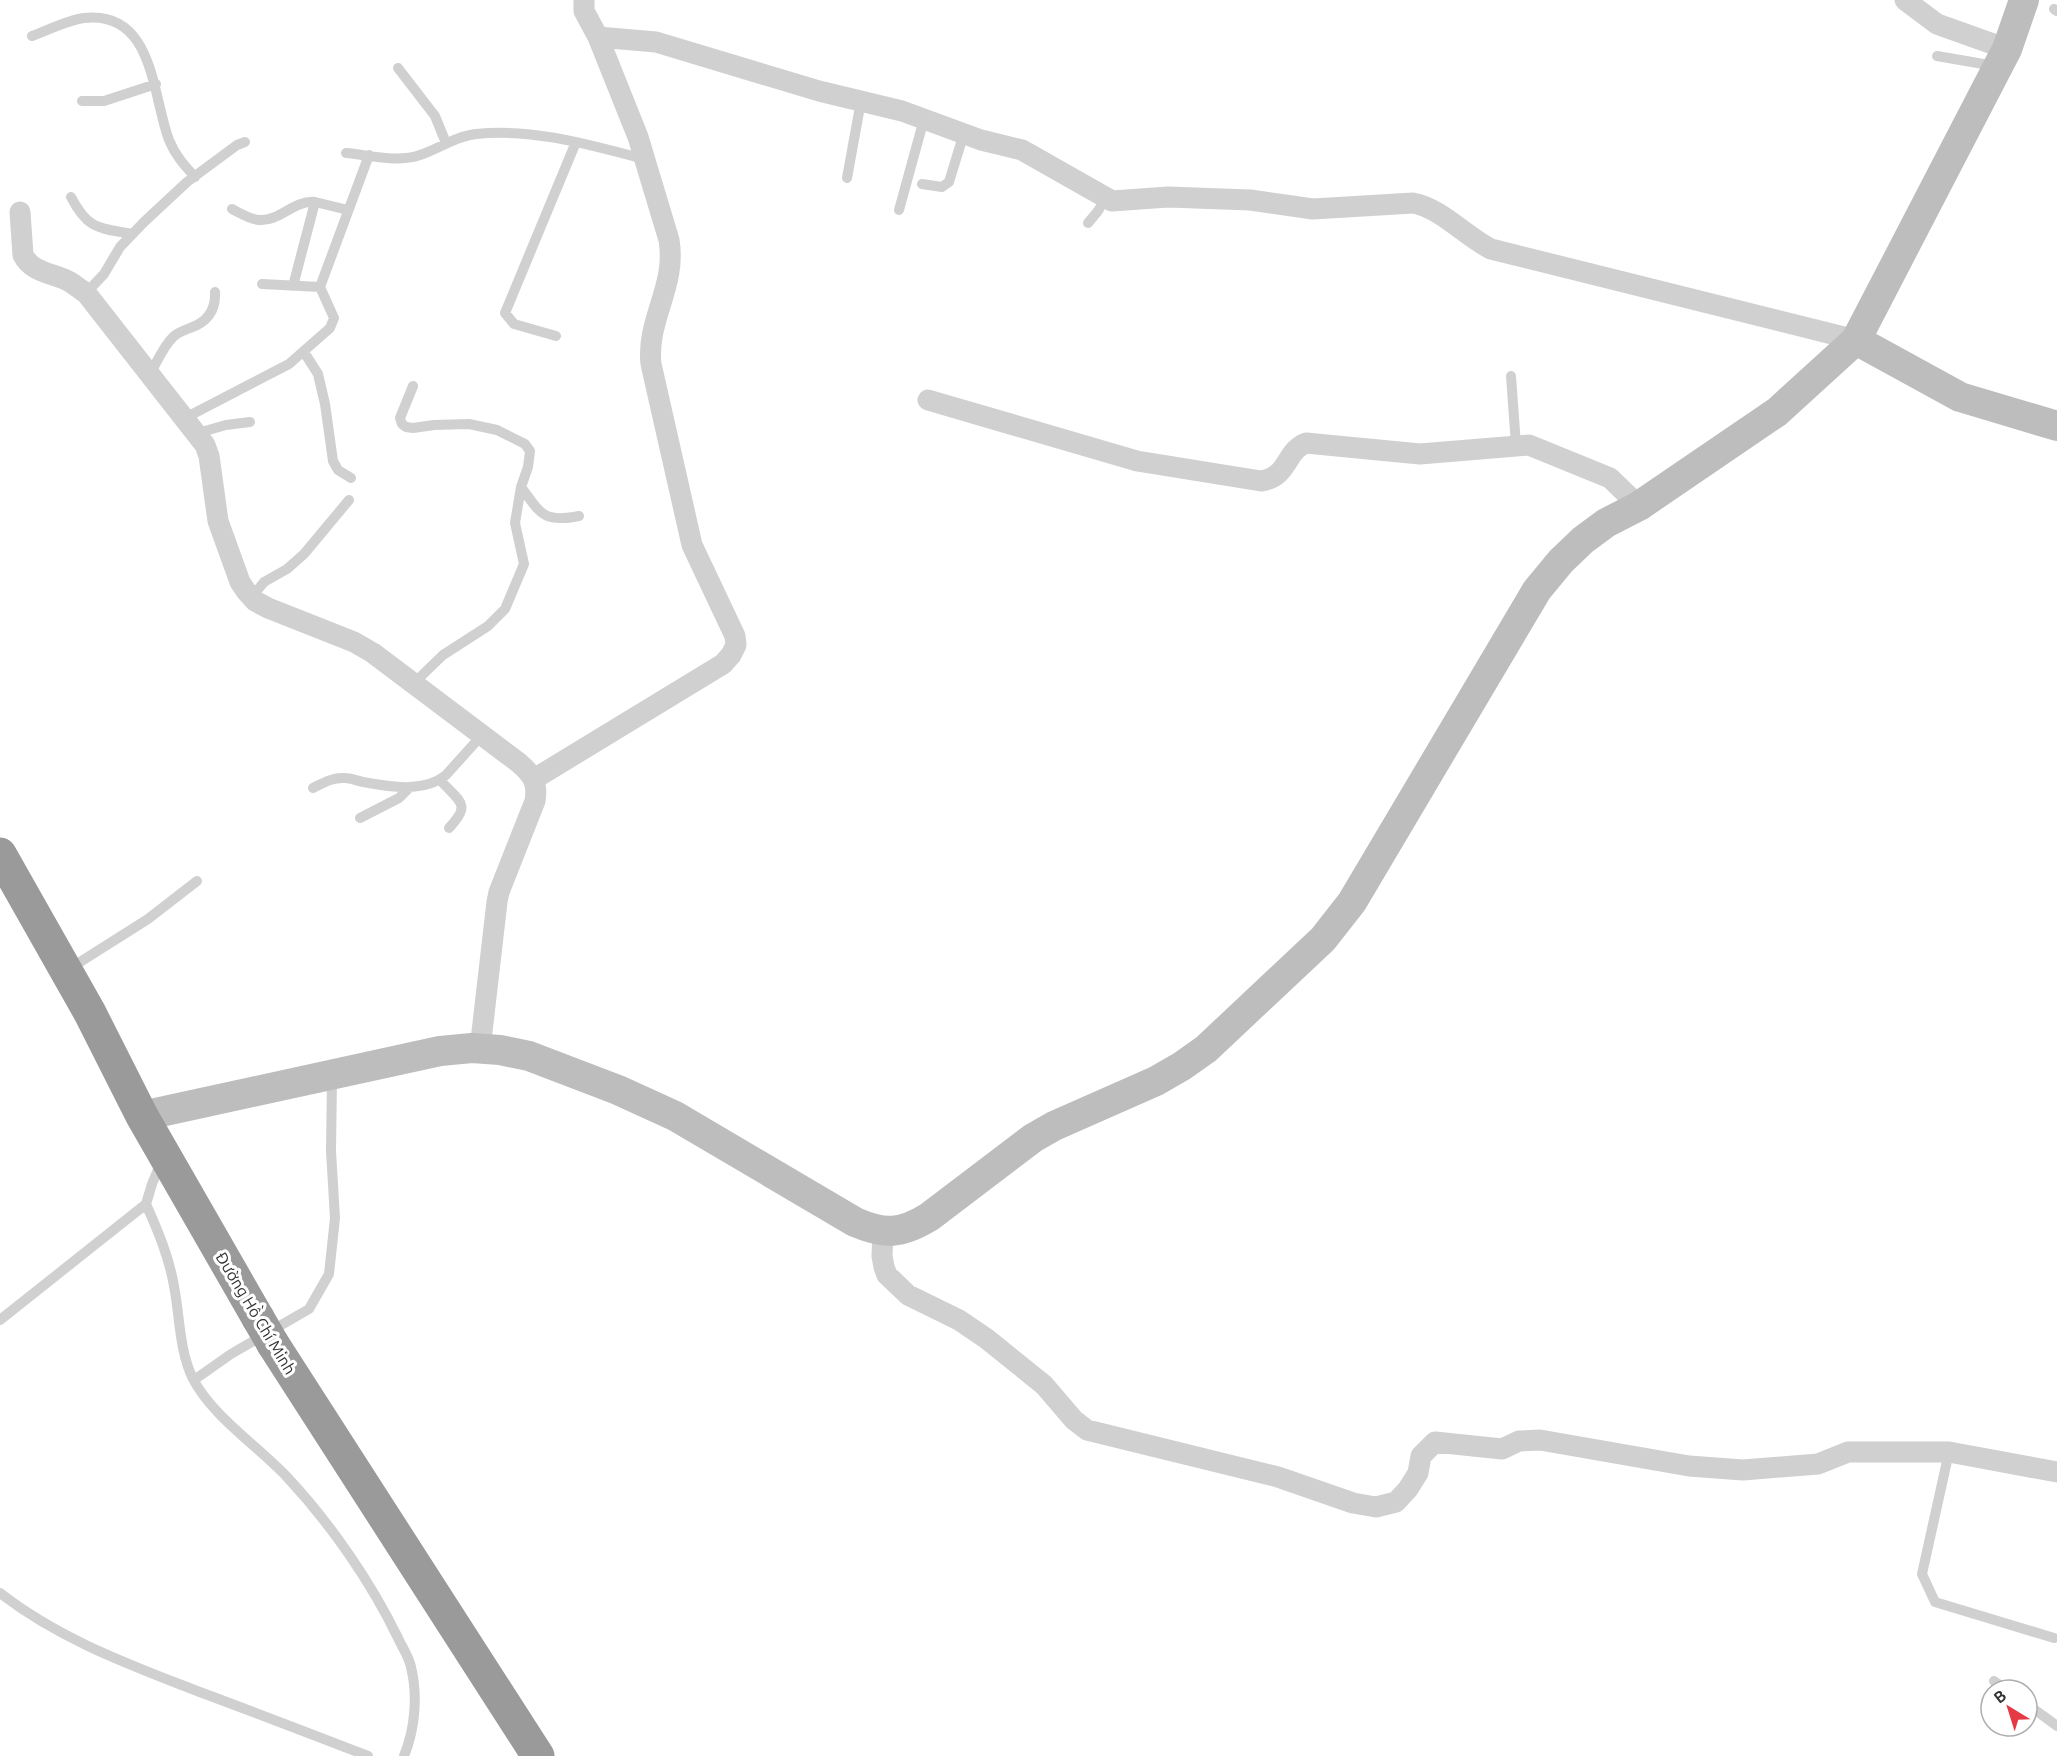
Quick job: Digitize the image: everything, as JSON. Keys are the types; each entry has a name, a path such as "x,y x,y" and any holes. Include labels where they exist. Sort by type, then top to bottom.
{"highway":[{"name":"Đường Hồ Chí Minh","path":"0,854 90,1013 142,1116 266,1331 538,1756"}],"street":[{"path":"534,779 723,664 731,656 736,645 732,627 692,545 651,364 651,339 670,273 672,256 669,240 638,137 598,37 584,11 584,0"},
{"path":"1905,0 1937,24 2002,58"},
{"path":"142,1116 440,1051 500,1050 529,1056 675,1116 855,1222 869,1228 898,1231 914,1226 1033,1138 1054,1126 1156,1081 1182,1066 1206,1049 1323,939 1352,902 1537,590 1561,561 1583,540 1606,523 1639,506 1777,412 1814,381 1856,340 2002,58 2024,0"},
{"path":"598,37 656,42 819,91 902,111 1022,150 1105,199 1120,201 1168,196 1250,200 1313,209 1413,202 1421,204 1491,249 1856,340 1960,397 2057,426"},
{"path":"20,212 25,259 40,270 68,281 86,293 205,445 209,456 218,520 240,582 252,597 268,608 364,647 519,763 534,779 537,789 535,801 497,902 480,1049"},
{"path":"928,400 1137,461 1261,481 1275,477 1282,472 1297,448 1306,443 1420,454 1529,445 1610,478 1639,506"},
{"path":"883,1231 884,1268 894,1282 908,1295 959,1320 987,1339 1044,1385 1074,1420 1087,1430 1278,1477 1353,1503 1376,1507 1396,1502 1418,1473 1421,1456 1435,1442 1502,1449 1519,1441 1540,1440 1689,1466 1743,1470 1818,1464 1848,1452 1949,1452 2057,1472"}],"lane":[{"path":"32,36 84,18 105,18 127,29 143,51 152,70 169,139 178,158 195,177"},
{"path":"1937,57 2002,58"},
{"path":"398,68 435,116 446,143"},
{"path":"82,100 104,101 156,84"},
{"path":"848,178 861,101"},
{"path":"899,210 924,119"},
{"path":"346,153 406,158 474,134 500,133 563,139 644,159"},
{"path":"922,184 942,187 949,182 964,133"},
{"path":"86,293 104,274 120,247 187,182 237,145 245,142"},
{"path":"556,336 514,324 505,313 576,142"},
{"path":"192,426 290,364 330,328 334,318 320,287 369,155"},
{"path":"71,197 91,224 100,229 133,234"},
{"path":"1088,223 1105,199"},
{"path":"232,209 259,220 272,218 300,203 315,202 348,210"},
{"path":"293,286 315,202"},
{"path":"262,284 320,287"},
{"path":"150,374 171,338 178,332 199,324 209,316 216,304 215,292"},
{"path":"304,352 318,374 325,404 333,461 338,470 351,478"},
{"path":"1511,376 1516,445"},
{"path":"413,386 400,418 406,427 468,424 497,430 527,445 530,451 515,523 524,564 505,609 488,626 443,655 414,683"},
{"path":"192,426 250,422"},
{"path":"521,487 545,516 561,519 579,516"},
{"path":"252,597 264,582 287,569 304,554 349,500"},
{"path":"313,788 333,779 346,778 386,786 416,788 440,780 482,735"},
{"path":"440,780 462,805 463,811 460,816 448,828"},
{"path":"360,818 399,798 410,787"},
{"path":"66,971 148,919 196,881"},
{"path":"194,1380 231,1354 309,1309 328,1274 335,1218 331,1150 332,1075"},
{"path":"0,1320 146,1204 164,1155"},
{"path":"146,1204 163,1243 174,1284 183,1353 194,1380 205,1398 288,1477 346,1550 388,1618 411,1666 415,1704 411,1738 404,1756"},
{"path":"1949,1452 1922,1574 1935,1602 2054,1638"},
{"path":"0,1593 23,1611 76,1642 140,1669 368,1756"},
{"path":"2039,1713 2057,1726"}]}
